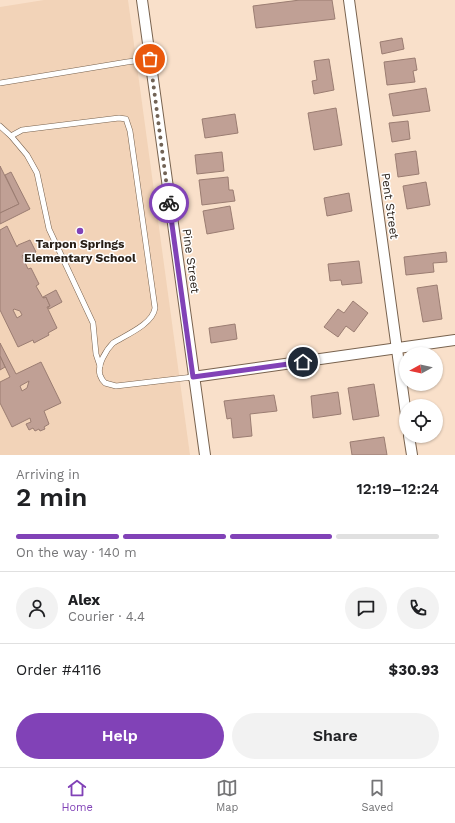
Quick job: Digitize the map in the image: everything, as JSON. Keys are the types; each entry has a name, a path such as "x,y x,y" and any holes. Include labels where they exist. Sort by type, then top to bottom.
{"street":[{"name":"Pine Street","path":"142,0 205,455"},
{"name":"Pent Street","path":"349,0 404,399"},
{"path":"193,377 455,340"},
{"path":"410,443 412,455"}],"lane":[{"path":"0,83 150,59"},
{"path":"11,136 22,130 119,118 126,119 129,125 151,280 154,312 146,323 113,343 107,350 100,366"},
{"path":"0,126 11,136 34,165 39,178 50,233 93,323 96,354 100,366 100,376 105,383 116,386 193,377"}],"shaded area":[{"name":"Tarpon Springs Elementary School","path":"44,0 128,0 190,455 0,455 0,7"}],"building":[{"path":"300,0 332,0 335,19 256,28 253,6"},
{"path":"402,38 404,49 382,54 380,42"},
{"path":"415,58 417,70 413,71 415,82 387,85 384,62"},
{"path":"329,59 334,90 314,94 312,81 317,80 314,61"},
{"path":"426,88 430,111 393,116 389,94"},
{"path":"336,108 342,145 314,150 308,113"},
{"path":"235,114 238,133 205,138 202,119"},
{"path":"408,121 410,139 392,142 389,123"},
{"path":"416,151 419,174 398,177 395,154"},
{"path":"222,152 224,171 197,174 195,155"},
{"path":"0,166 19,204 0,213"},
{"path":"11,172 30,209 0,224 0,213 19,204 5,175"},
{"path":"228,177 229,190 233,190 235,201 202,205 199,180"},
{"path":"426,182 430,205 407,209 403,186"},
{"path":"349,193 352,211 327,216 324,198"},
{"path":"230,206 234,229 207,234 203,211"},
{"path":"7,226 17,247 18,245 30,240 36,252 24,257 23,255 22,256 28,269 31,268 39,284 36,286 43,298 46,297 50,306 47,307 57,328 48,333 49,335 34,343 33,340 18,347 0,310 0,230","holes":["13,310 20,311 22,315 17,318"]},
{"path":"446,252 447,262 433,263 434,272 406,275 404,257"},
{"path":"359,261 362,283 342,285 341,280 330,281 328,264"},
{"path":"437,285 442,319 423,322 417,288"},
{"path":"56,290 62,302 49,309 48,307 50,306 46,297 43,297"},
{"path":"353,301 368,313 354,332 346,326 338,337 324,327 338,309 344,313"},
{"path":"235,324 237,339 211,343 209,328"},
{"path":"0,343 16,374 41,362 61,403 44,411 49,424 44,427 45,429 35,431 33,428 29,430 26,424 31,422 30,418 12,427 0,403 0,382 10,377 0,356","holes":["29,381 27,388 22,391 20,386"]},
{"path":"0,356 5,367 0,370"},
{"path":"374,384 379,416 353,420 348,388"},
{"path":"338,392 341,414 313,418 311,396"},
{"path":"274,395 277,411 250,414 252,436 233,438 231,418 227,419 224,401"},
{"path":"384,437 387,455 352,455 350,442"}],"way so far":[{"path":"150,59 169,203"}],"place":[{"name":"Tarpon Springs Elementary School","path":"80,231"}],"route":[{"path":"169,203 193,377 303,362"}]}
